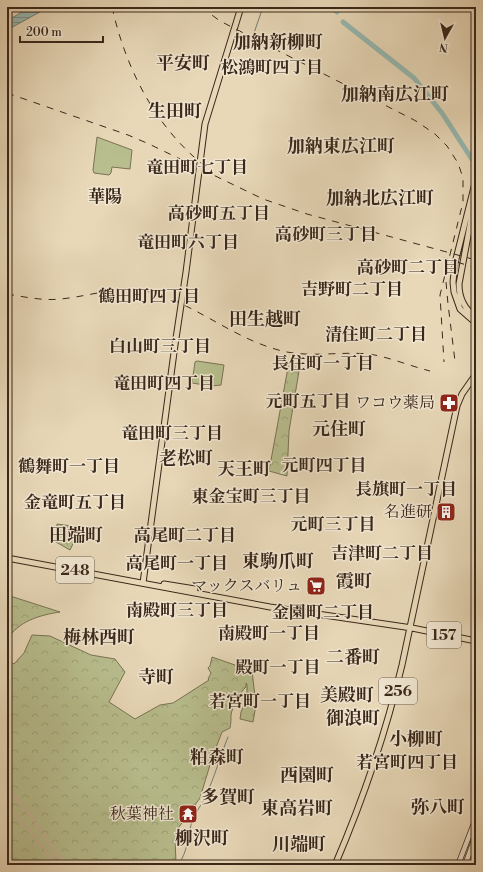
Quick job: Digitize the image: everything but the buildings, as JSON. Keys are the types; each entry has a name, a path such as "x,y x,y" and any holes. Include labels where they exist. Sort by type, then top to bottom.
{"main road":[{"path":"143,581 203,124 240,7"},
{"path":"476,179 456,263 453,282 454,292 460,309 476,323"},
{"path":"476,193 459,284 459,292 462,301 471,314 476,317"},
{"name":"157","path":"411,627 457,406 462,394 476,374"},
{"name":"157","path":"411,627 459,407 465,395 476,380"},
{"name":"248","path":"7,557 143,581 298,612 411,627"},
{"name":"157","path":"411,627 476,638"},
{"name":"157","path":"411,627 476,641"},
{"name":"256","path":"336,865 361,806 388,724 402,673 411,627"},
{"path":"458,865 476,818"},
{"path":"465,865 476,835"}],"green space":[{"path":"97,137 132,150 130,169 112,167 109,175 94,173 93,170"},
{"path":"197,361 224,365 221,385 211,386 192,383 195,362"},
{"path":"289,362 300,365 289,431 287,476 269,471"},
{"path":"57,524 79,527 70,550 56,542"},
{"path":"7,595 60,612 30,620 17,628 7,640"},
{"path":"32,635 50,636 91,655 115,659 125,672 109,702 135,719 160,705 173,703 209,680 208,679 211,673 208,668 212,657 252,671 256,705 253,722 240,719 241,712 247,699 246,683 246,687 239,696 233,708 230,728 222,732 213,755 200,798 179,827 175,838 175,865 7,865 7,660 14,664 24,653"}],"water":[{"path":"30,7 49,7 7,30 7,21"}],"waterway":[{"path":"251,46 263,7"},
{"path":"333,7 337,12"},
{"path":"343,22 414,78 442,113 475,164"},
{"path":"178,865 182,860 186,848 193,819 209,789 228,737"}],"tunnel":[{"path":"7,787 30,815 64,865"},
{"path":"7,804 57,865"}],"railway":[{"path":"112,7 126,54 146,98 174,137 210,170"},
{"path":"201,7 220,21 416,121 435,134 447,146 458,163 463,178 463,202 440,295 444,362"},
{"path":"7,93 128,135 263,199 307,214 476,260"},
{"path":"444,258 476,268"},
{"path":"446,282 455,361"},
{"path":"7,294 54,299 72,298 124,290 151,292 172,299 252,341 275,349 298,354 369,354 430,371"}],"place":[{"name":"ワコウ薬局","path":"449,403"},
{"name":"名進研","path":"446,512"},
{"name":"マックスバリュ","path":"316,586"},
{"name":"秋葉神社","path":"188,814"}],"district":[{"name":"加納新柳町","path":"278,42"},
{"name":"平安町","path":"183,63"},
{"name":"松鴻町四丁目","path":"272,68"},
{"name":"加納南広江町","path":"395,94"},
{"name":"生田町","path":"175,111"},
{"name":"加納東広江町","path":"341,146"},
{"name":"竜田町七丁目","path":"197,168"},
{"name":"華陽","path":"105,197"},
{"name":"加納北広江町","path":"380,198"},
{"name":"高砂町五丁目","path":"219,214"},
{"name":"高砂町三丁目","path":"326,235"},
{"name":"竜田町六丁目","path":"188,243"},
{"name":"高砂町二丁目","path":"408,268"},
{"name":"吉野町二丁目","path":"352,290"},
{"name":"鶴田町四丁目","path":"149,297"},
{"name":"田生越町","path":"265,319"},
{"name":"清住町二丁目","path":"376,335"},
{"name":"白山町三丁目","path":"160,347"},
{"name":"長住町一丁目","path":"323,364"},
{"name":"竜田町四丁目","path":"164,384"},
{"name":"元町五丁目","path":"308,402"},
{"name":"元住町","path":"339,429"},
{"name":"竜田町三丁目","path":"172,434"},
{"name":"老松町","path":"186,458"},
{"name":"元町四丁目","path":"324,466"},
{"name":"鶴舞町一丁目","path":"69,467"},
{"name":"天王町","path":"244,469"},
{"name":"長旗町一丁目","path":"406,490"},
{"name":"東金宝町三丁目","path":"251,497"},
{"name":"金竜町五丁目","path":"75,503"},
{"name":"元町三丁目","path":"333,525"},
{"name":"田端町","path":"76,535"},
{"name":"高尾町二丁目","path":"185,536"},
{"name":"吉津町二丁目","path":"382,554"},
{"name":"東駒爪町","path":"278,561"},
{"name":"高尾町一丁目","path":"177,564"},
{"name":"霞町","path":"354,581"},
{"name":"南殿町三丁目","path":"177,611"},
{"name":"金園町二丁目","path":"323,613"},
{"name":"南殿町一丁目","path":"269,634"},
{"name":"梅林西町","path":"99,637"},
{"name":"二番町","path":"353,657"},
{"name":"殿町一丁目","path":"278,668"},
{"name":"寺町","path":"156,677"},
{"name":"美殿町","path":"347,695"},
{"name":"若宮町一丁目","path":"260,702"},
{"name":"御浪町","path":"353,718"},
{"name":"小柳町","path":"416,739"},
{"name":"粕森町","path":"217,757"},
{"name":"若宮町四丁目","path":"407,763"},
{"name":"西園町","path":"307,775"},
{"name":"多賀町","path":"228,797"},
{"name":"弥八町","path":"438,807"},
{"name":"東高岩町","path":"297,808"},
{"name":"柳沢町","path":"202,838"},
{"name":"川端町","path":"299,844"}]}
